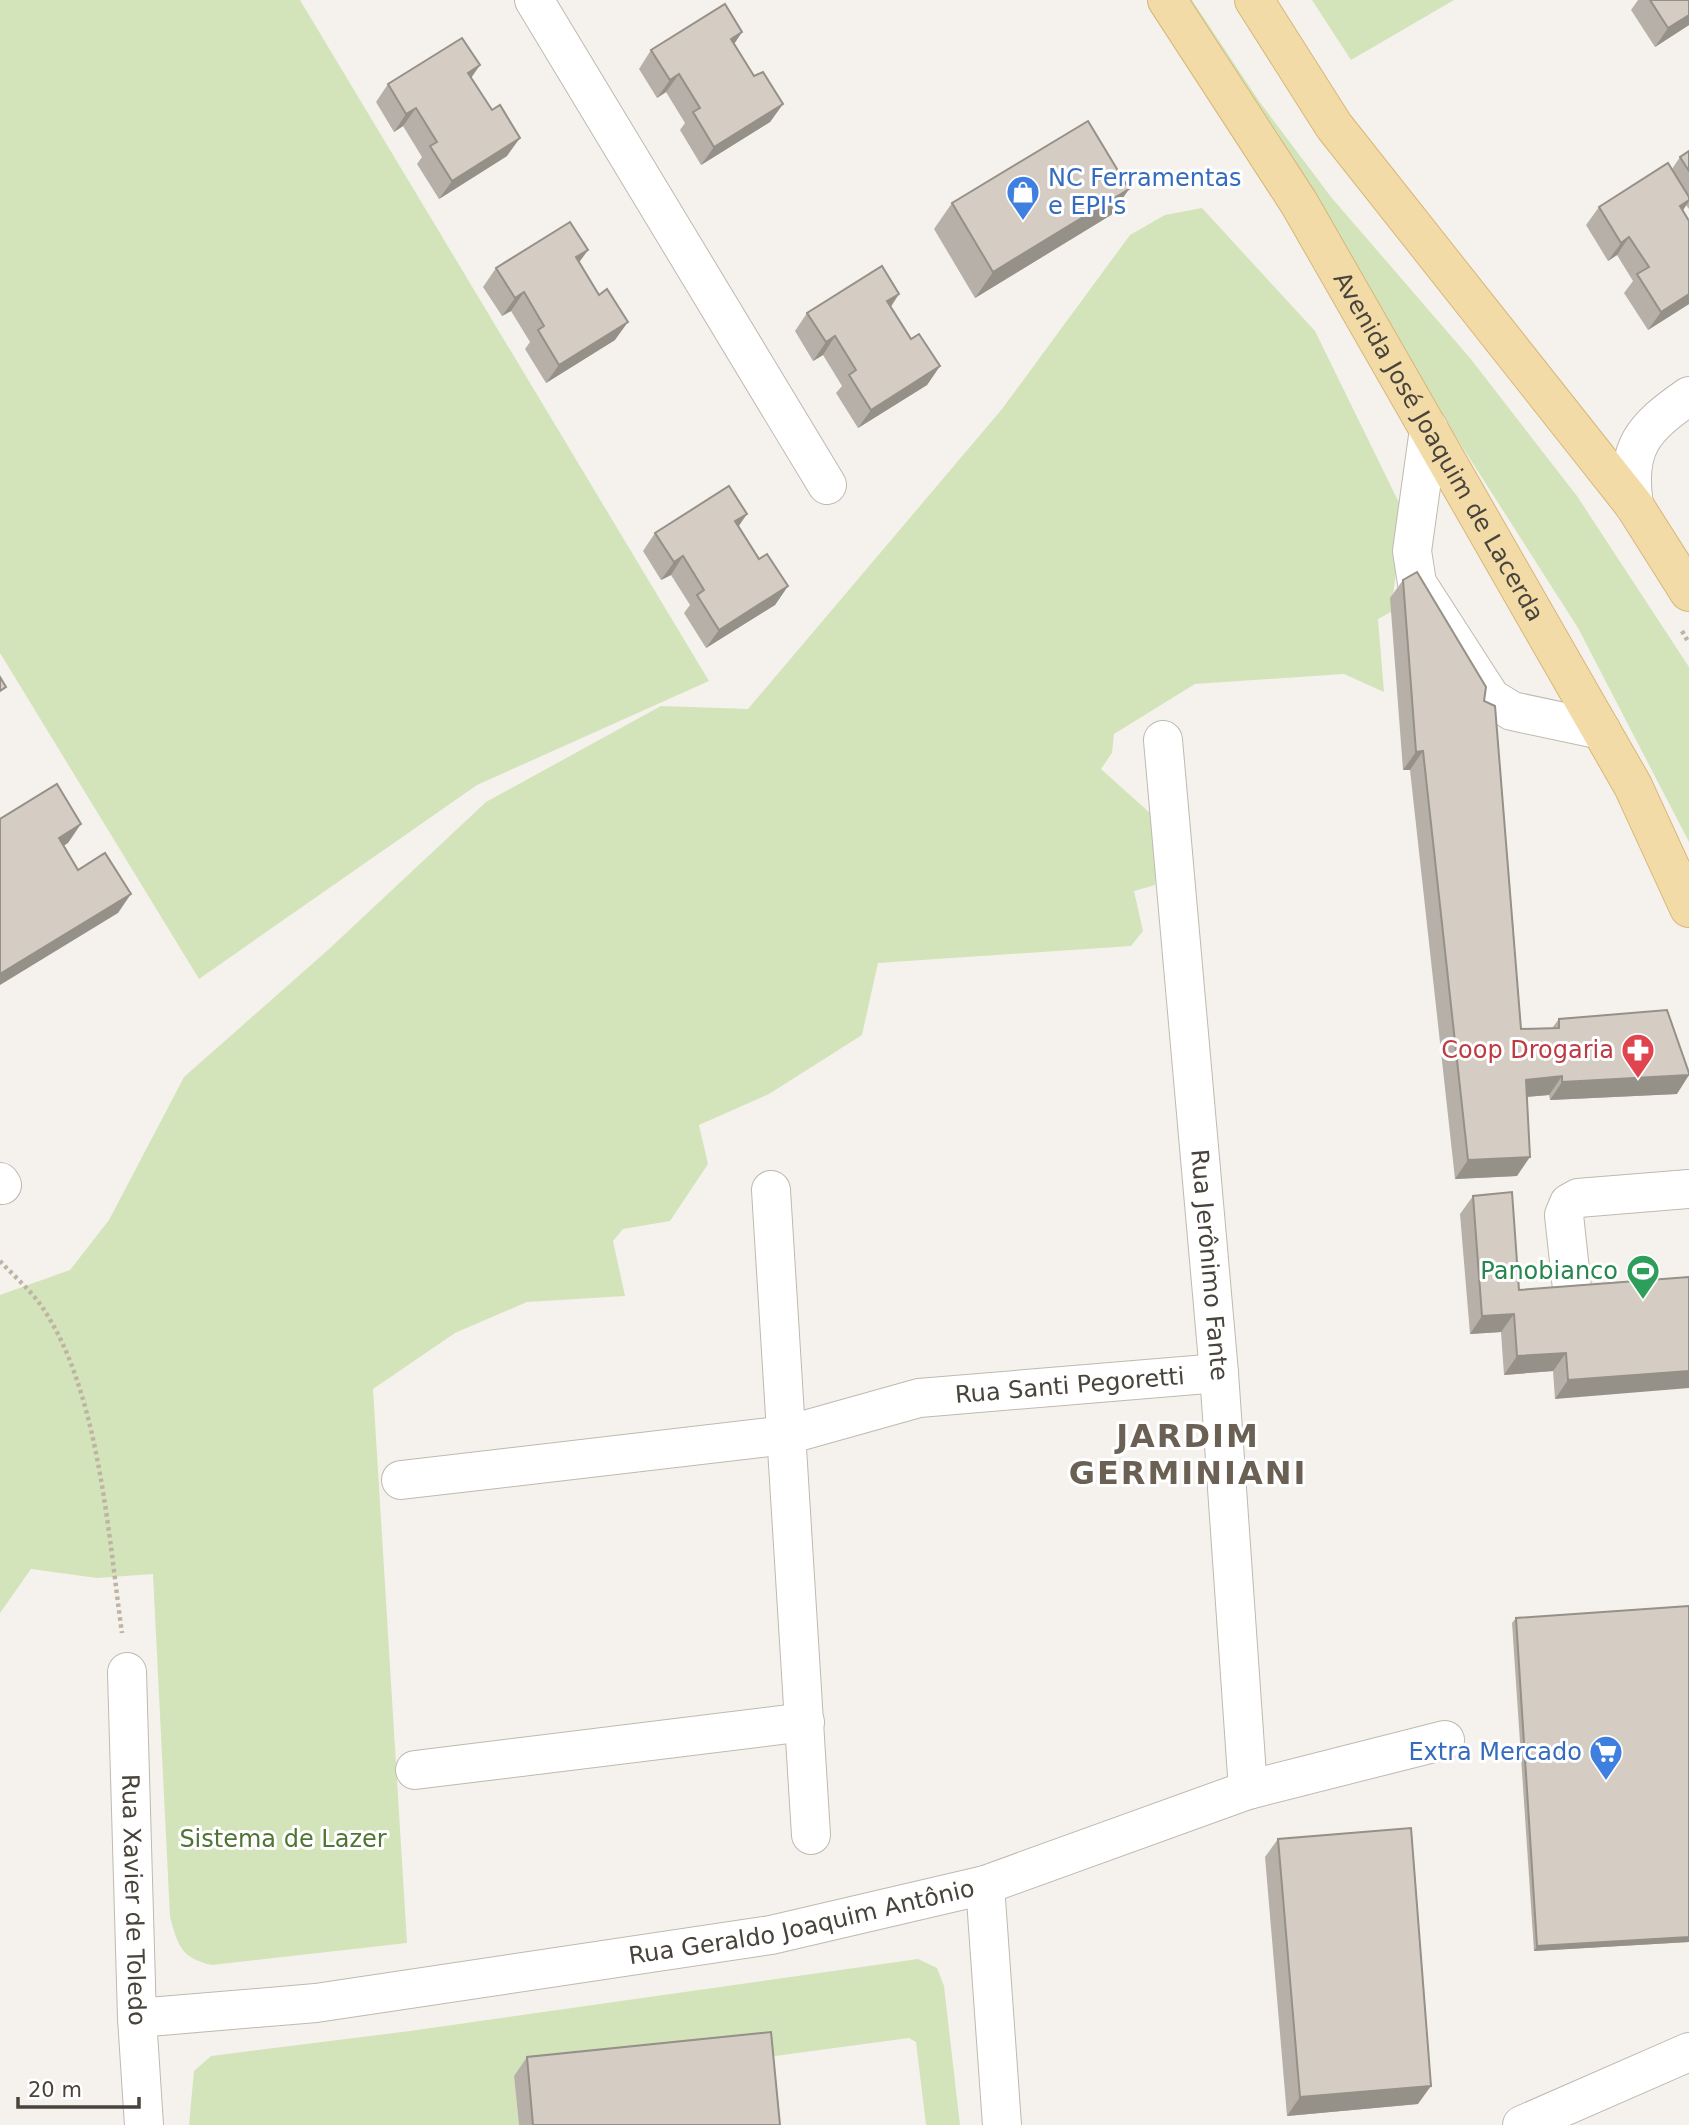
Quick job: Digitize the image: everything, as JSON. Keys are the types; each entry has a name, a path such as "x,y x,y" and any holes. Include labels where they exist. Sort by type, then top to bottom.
{"main road":[{"name":"Avenida José Joaquim de Lacerda","path":"1167,0 1299,203 1429,429 1633,786 1689,908"},
{"path":"1254,0 1334,126 1634,505 1689,592"}],"street":[{"path":"534,0 827,485"},
{"path":"1634,505 1630,481 1636,445 1654,422 1689,396"},
{"path":"1429,429 1412,551 1417,583 1491,698 1512,711 1601,730"},
{"name":"Rua Jerônimo Fante","path":"1163,740 1219,1373 1248,1790"},
{"path":"1689,1189 1578,1198 1569,1203 1564,1215 1573,1298 1578,1304 1587,1307 1689,1303"},
{"path":"771,1190 811,1835"},
{"name":"Rua Santi Pegoretti","path":"401,1480 787,1435 919,1398 1219,1373"},
{"name":"Rua Xavier de Toledo","path":"127,1672 137,2018 144,2125"},
{"path":"415,1770 804,1722"},
{"name":"Rua Geraldo Joaquim Antônio","path":"137,2018 316,2003 771,1935 985,1885 1248,1790 1445,1740"},
{"path":"985,1885 1002,2125"},
{"path":"1522,2125 1689,2052"}],"path":[{"path":"0,1261 40,1303 69,1354 98,1462 127,1672"}],"green space":[{"path":"0,0 300,0 709,681 477,785 199,979 0,653"},
{"path":"1177,0 1192,0 1259,101 1331,197 1470,358 1577,496 1689,667 1689,842 1578,628"},
{"path":"1312,0 1454,0 1351,60"},
{"name":"Sistema de Lazer","path":"1202,208 1315,331 1407,519 1397,564 1391,612 1378,619 1384,692 1344,674 1195,684 1114,734 1112,753 1101,769 1160,822 1155,885 1134,891 1143,931 1131,946 878,963 862,1035 769,1094 699,1125 708,1164 670,1221 623,1229 613,1241 625,1296 527,1302 455,1333 373,1389 407,1943 212,1965 193,1959 182,1949 170,1917 153,1574 97,1578 31,1569 0,1613 0,1295 70,1270 109,1220 184,1077 329,949 486,802 661,706 748,709 1002,409 1130,235 1165,215"},
{"path":"918,1959 937,1968 944,1986 960,2125 926,2125 916,2042 909,2038 760,2058 514,2075 519,2125 189,2125 194,2071 211,2056 410,2031"}],"building":[{"path":"1650,0 1689,0 1689,15 1668,28"},
{"path":"725,4 742,32 731,39 754,76 763,72 783,104 714,147 693,112 700,108 679,74 670,80 651,50"},
{"path":"462,38 480,65 468,73 492,110 500,105 520,138 452,181 430,146 437,142 416,108 406,114 388,84"},
{"name":"NC Ferramentas e EPI's","path":"1088,121 1129,189 993,272 952,203"},
{"path":"1689,151 1689,171 1680,157"},
{"path":"1668,163 1689,197 1689,200 1680,206 1689,221 1689,294 1661,312 1637,274 1649,267 1629,237 1621,243 1599,207"},
{"path":"570,222 588,250 576,257 599,295 607,289 628,322 559,365 538,330 544,326 524,292 515,298 496,268"},
{"path":"882,266 899,294 887,301 911,339 919,334 940,366 871,410 849,375 856,370 835,336 826,342 807,313"},
{"path":"729,486 747,514 735,521 759,559 767,554 788,586 719,630 697,595 704,590 683,556 674,562 655,533"},
{"path":"1417,572 1486,687 1484,701 1495,706 1521,1029 1559,1028 1559,1019 1667,1010 1689,1073 1562,1082 1562,1076 1526,1080 1530,1157 1468,1160 1423,751 1416,752 1403,580"},
{"path":"0,677 6,687 0,691"},
{"path":"57,784 81,824 59,838 78,870 105,853 131,894 0,974 0,819"},
{"name":"Panobianco","path":"1512,1192 1519,1290 1689,1277 1689,1371 1568,1380 1566,1353 1517,1356 1514,1314 1482,1316 1473,1196"},
{"name":"Extra Mercado","path":"1689,1606 1689,1937 1537,1946 1516,1618"},
{"path":"1411,1828 1431,2086 1300,2097 1278,1839"},
{"path":"771,2032 780,2125 533,2125 527,2057"}],"place":[{"name":"NC Ferramentas e EPI's","path":"1023,222"},
{"name":"Coop Drogaria","path":"1638,1080"},
{"name":"Panobianco","path":"1643,1301"},
{"name":"Extra Mercado","path":"1606,1782"}],"district":[{"name":"JARDIM GERMINIANI","path":"1188,1454"}]}
